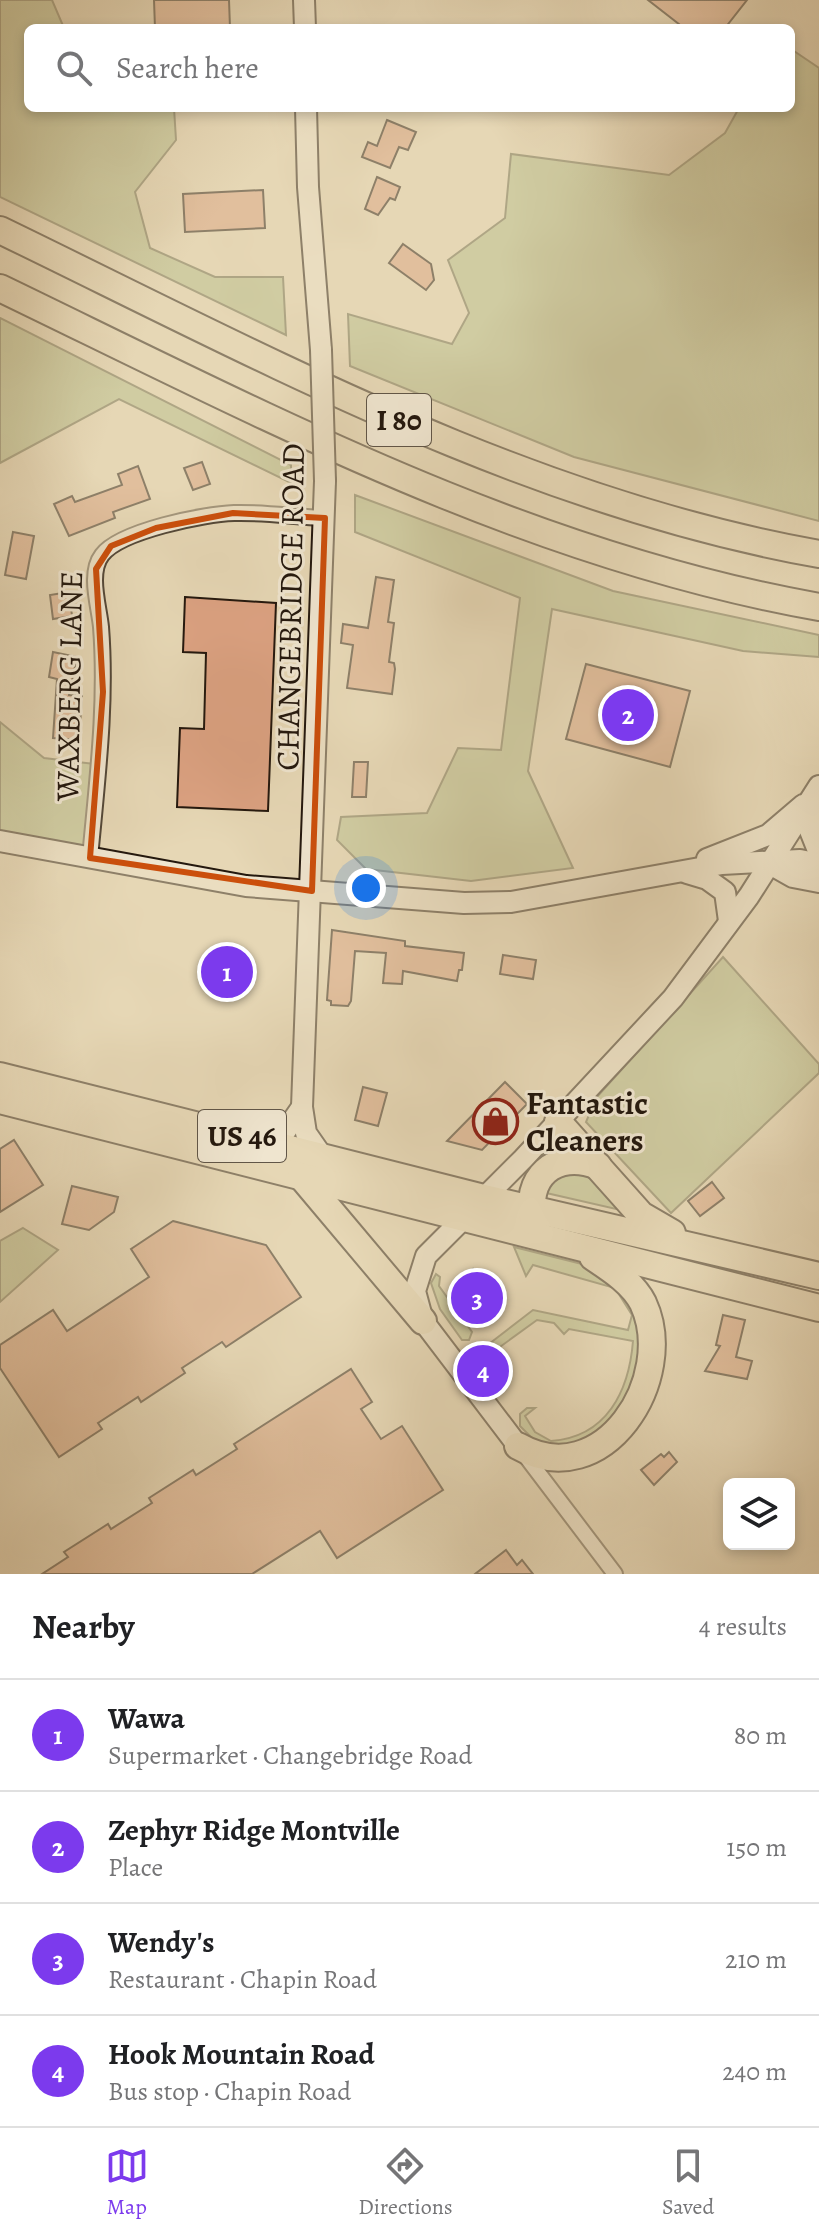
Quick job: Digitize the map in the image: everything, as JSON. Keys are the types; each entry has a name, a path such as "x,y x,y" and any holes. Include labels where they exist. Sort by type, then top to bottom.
{"highway":[{"name":"I 80","path":"0,230 317,383 459,447 656,515 819,554"},
{"name":"I 80","path":"0,288 295,431 489,515 680,576 819,607"},
{"name":"US 46","path":"0,1076 484,1198 819,1276"},
{"name":"US 46","path":"0,1100 819,1308"},
{"path":"558,1122 641,1215 703,1247"},
{"path":"538,1236 531,1208 538,1177 552,1164 570,1160 598,1166"},
{"path":"301,1176 423,1321"},
{"path":"518,1446 537,1456 556,1458 575,1457 601,1447 627,1420 644,1386 651,1341 643,1304 628,1283 581,1248"}],"main road":[{"path":"304,0 305,24"},
{"name":"CHANGEBRIDGE ROAD","path":"306,112 308,187 321,350 325,518 302,1107 306,1133 322,1156"},
{"path":"0,841 232,884 417,901 511,902 675,870 744,847 768,835 814,793"},
{"path":"814,793 809,828 819,853"},
{"path":"518,1446 423,1321 415,1291 420,1267 426,1256 558,1122 673,998 770,864 814,793"},
{"path":"675,870 800,860 819,864"},
{"path":"770,864 793,877 819,882"},
{"path":"675,870 718,884 725,892 729,921"},
{"path":"264,1142 284,1133 302,1107"}],"street":[{"name":"WAXBERG LANE","path":"90,858 102,735 103,664 96,588 99,560 111,546 130,537 204,517 233,513 325,518"},
{"path":"518,1446 615,1574"}],"highlighted area":[{"path":"233,513 325,518 312,891 90,858 103,692 96,569 111,546 156,528"}],"green space":[{"path":"0,0 52,0 62,24 24,24 24,112 174,112 176,140 135,192 150,248 215,277 283,277 286,335 0,197"},
{"path":"795,52 819,68 819,521 574,457 350,366 348,314 452,344 469,313 448,260 505,218 511,154 669,175 725,133 737,112 795,112"},
{"path":"0,318 291,465 291,483 119,399 0,463"},
{"path":"355,495 613,591 819,635 819,657 743,651 552,609 528,771 573,868 471,881 366,869 337,840 341,817 427,813 458,748 501,750 520,598 355,532"},
{"path":"0,722 44,758 103,765 93,860 0,841"},
{"path":"723,957 819,1064 819,1073 671,1213 586,1122 596,1098"},
{"path":"580,1167 620,1206 616,1209 542,1192 549,1179"},
{"path":"23,1228 58,1250 0,1302 0,1241"},
{"path":"514,1247 598,1268 609,1275 641,1319 639,1373 617,1422 571,1450 537,1443 520,1426 520,1414 527,1408 535,1408 525,1416 535,1432 551,1441 587,1431 612,1408 620,1394 633,1341 569,1329 564,1334 554,1323 537,1320 493,1352 494,1359 483,1363 485,1366 482,1367 476,1354 533,1310 628,1330 632,1315 615,1288 533,1265 526,1276"},
{"path":"436,1274 440,1277 439,1286 472,1332 469,1340 462,1340 440,1309 431,1283"}],"building":[{"path":"154,0 229,0 230,24 155,24"},
{"path":"648,0 747,0 728,24 679,24"},
{"path":"387,120 416,132 408,150 399,147 390,168 362,157 368,142 377,146"},
{"path":"377,177 400,187 395,200 390,198 378,215 365,209"},
{"path":"263,190 265,228 185,232 183,194"},
{"path":"403,244 431,264 434,280 426,290 389,263"},
{"path":"202,462 210,484 193,490 184,468"},
{"path":"138,466 150,499 113,512 115,518 69,536 54,504 72,496 75,502 122,485 118,474"},
{"path":"13,532 34,536 26,579 5,575"},
{"path":"376,577 394,580 388,622 394,623 389,662 394,663 395,669 392,694 347,688 353,645 341,643 343,624 368,628"},
{"path":"69,592 72,616 53,619 50,595"},
{"path":"185,597 276,603 268,811 177,807 180,728 204,729 206,653 183,652"},
{"path":"53,652 77,657 69,695 82,696 79,740 53,738 57,679 49,677"},
{"path":"586,664 690,691 670,767 566,739"},
{"path":"354,762 368,762 366,797 352,797"},
{"path":"332,930 405,941 405,946 464,953 462,970 459,970 457,981 403,971 402,984 383,983 386,953 355,951 351,1001 348,1006 331,1005 331,1001 327,1000"},
{"path":"503,955 536,960 533,979 500,974"},
{"path":"505,1082 527,1104 482,1150 447,1141"},
{"path":"363,1087 387,1093 378,1126 355,1120"},
{"path":"14,1140 43,1185 0,1212 0,1149"},
{"path":"712,1182 724,1198 700,1216 688,1201"},
{"path":"72,1186 118,1197 114,1212 89,1230 62,1224"},
{"path":"173,1221 266,1245 301,1297 226,1347 222,1342 182,1368 185,1373 141,1402 138,1397 98,1423 102,1429 59,1457 0,1368 0,1345 53,1310 67,1331 149,1277 131,1249"},
{"path":"473,1269 500,1305 479,1322 451,1287"},
{"path":"723,1315 745,1320 736,1357 752,1361 747,1379 705,1371 720,1346 716,1345"},
{"path":"351,1369 372,1402 361,1409 381,1439 402,1426 443,1490 337,1558 320,1531 252,1574 42,1574 68,1557 64,1552 108,1524 111,1529 152,1503 149,1498 193,1470 196,1475 237,1449 234,1444"},
{"path":"669,1452 677,1462 654,1485 641,1470 661,1454 664,1457"},
{"path":"506,1550 517,1565 522,1560 533,1574 475,1574"}],"place":[{"name":"Zephyr Ridge Montville","path":"628,715"},
{"name":"Wawa","path":"227,972"},
{"name":"Fantastic Cleaners","path":"495,1121"},
{"name":"Wendy's","path":"477,1298"},
{"name":"Hook Mountain Road","path":"483,1371"}]}
